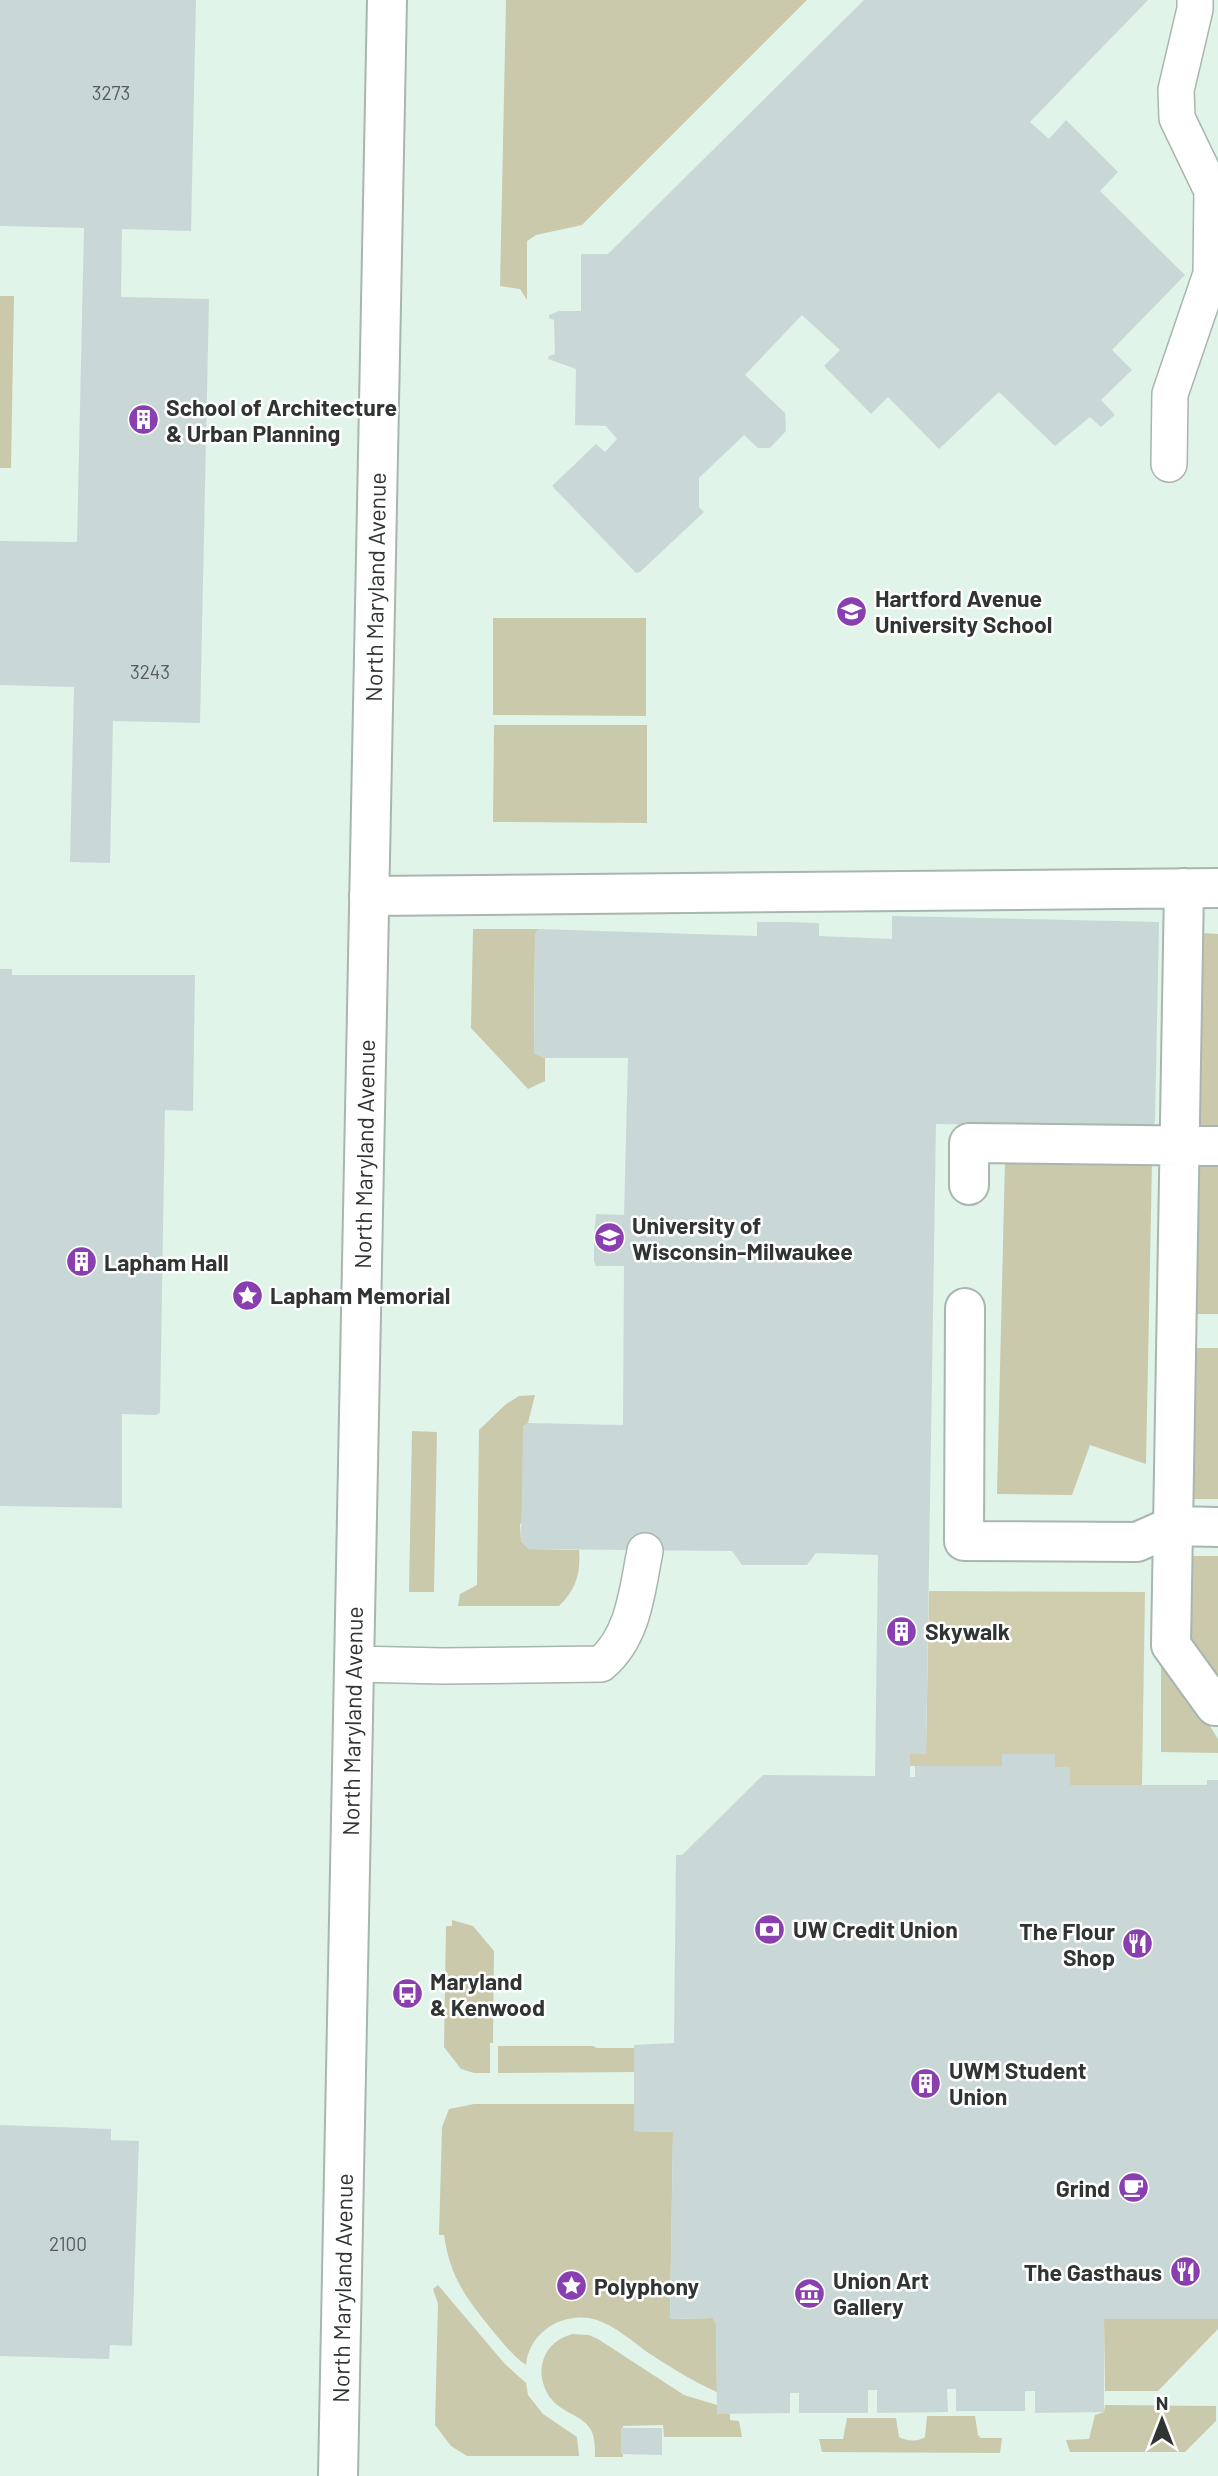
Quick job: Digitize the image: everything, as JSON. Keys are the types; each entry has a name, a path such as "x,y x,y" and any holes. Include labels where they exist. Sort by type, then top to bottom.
{"street":[{"name":"North Maryland Avenue","path":"338,2476 387,0"},
{"path":"369,896 1201,888 1180,1146 1171,1645 1218,1706"},
{"path":"969,1185 969,1143 1218,1146"},
{"path":"965,1308 964,1541 1137,1542 1173,1526 1218,1527"}],"lane":[{"path":"1168,464 1170,394 1211,274 1212,191 1177,118 1175,90 1195,0"},
{"path":"353,1664 601,1664 616,1651 631,1621 645,1551"}],"shaded area":[{"name":"University of Wisconsin-Milwaukee","path":"0,0 1218,0 1218,2476 0,2476"},
{"path":"506,0 807,0 582,225 536,235 527,241 527,300 520,289 500,286"},
{"path":"0,296 14,296 11,468 0,468"},
{"path":"493,618 646,618 646,716 493,715"},
{"path":"494,725 647,725 647,823 493,822"},
{"path":"473,929 538,929 535,935 534,1053 545,1058 545,1081 528,1089 471,1028"},
{"path":"1202,933 1218,934 1218,1127 1199,1126"},
{"path":"1005,1159 1152,1162 1146,1464 1090,1445 1072,1495 997,1494"},
{"path":"1197,1163 1218,1163 1218,1314 1195,1314"},
{"path":"1193,1348 1218,1348 1218,1499 1192,1499"},
{"path":"535,1395 528,1423 523,1427 521,1541 529,1549 579,1550 576,1581 570,1594 559,1606 458,1606 460,1594 477,1585 479,1430 506,1404 519,1396"},
{"path":"412,1431 437,1432 434,1592 409,1592"},
{"path":"1192,1556 1218,1556 1218,1683 1192,1643"},
{"path":"929,1591 1145,1592 1142,1785 1070,1785 1070,1768 1055,1767 1054,1754 1003,1754 1002,1766 910,1766 910,1754 926,1753"},
{"path":"1161,1660 1170,1661 1218,1739 1218,1753 1161,1752"},
{"path":"452,1920 473,1926 494,1951 490,2073 474,2073 461,2069 444,2047 446,1926 452,1926"},
{"path":"498,2046 634,2048 634,2072 498,2073"},
{"path":"474,2104 634,2104 634,2131 673,2132 670,2319 713,2318 716,2324 717,2392 681,2374 617,2330 597,2320 573,2318 551,2326 534,2342 526,2365 500,2340 474,2308 461,2286 450,2263 444,2235 439,2235 442,2127 449,2109"},
{"path":"438,2285 504,2363 526,2383 528,2395 543,2414 577,2437 579,2456 467,2456 451,2446 435,2425 438,2304 433,2289"},
{"path":"1104,2319 1218,2319 1218,2329 1158,2391 1105,2391"},
{"path":"572,2334 589,2335 598,2339 684,2395 717,2405 730,2414 730,2420 739,2421 742,2437 664,2437 663,2425 623,2426 623,2457 595,2457 591,2430 581,2419 550,2398 542,2378 542,2365 549,2349"},
{"path":"1105,2405 1216,2406 1216,2421 1185,2452 1070,2452 1066,2440 1089,2439 1095,2415 1104,2412"},
{"path":"927,2416 975,2416 978,2435 981,2438 1002,2438 1000,2453 822,2452 819,2439 843,2439 847,2418 896,2418 899,2437 919,2440 925,2437"}],"building":[{"name":"School of Architecture & Urban Planning","path":"0,0 196,0 191,231 122,229 121,297 209,299 200,723 113,721 110,863 70,862 74,687 0,685 0,541 77,542 84,228 0,226"},
{"path":"864,0 1148,0 1030,122 1049,139 1066,120 1118,172 1100,191 1185,275 1112,350 1132,370 1101,400 1115,415 1101,427 1090,417 1055,446 999,392 939,449 888,397 871,414 824,366 840,350 802,315 745,375 785,413 786,431 770,448 758,448 744,435 699,478 699,507 704,512 636,573 552,486 596,444 605,452 617,439 606,426 575,425 576,369 548,359 555,354 554,320 549,318 549,315 559,311 581,311 581,254 608,254"},
{"path":"892,916 1159,922 1155,1122 1152,1127 936,1124 926,1754 910,1754 910,1777 915,1777 915,1766 1002,1766 1002,1754 1055,1754 1055,1767 1070,1767 1070,1785 1207,1785 1207,1780 1218,1780 1218,2319 1104,2319 1104,2412 1035,2413 1035,2391 1025,2391 1025,2411 956,2411 956,2389 947,2389 948,2412 877,2413 877,2390 868,2390 868,2413 799,2413 799,2393 790,2393 790,2413 717,2414 716,2324 713,2318 670,2319 673,2132 634,2131 634,2045 674,2043 676,1855 682,1855 763,1775 875,1776 878,1555 816,1553 807,1565 742,1565 732,1551 529,1549 521,1541 523,1427 528,1423 623,1425 624,1266 596,1266 594,1236 596,1214 624,1215 628,1058 545,1058 534,1054 535,935 538,929 757,936 757,922 787,922 819,923 819,936 892,939"},
{"name":"Lapham Hall","path":"0,969 12,969 12,975 195,975 193,1111 165,1110 160,1413 122,1414 122,1508 0,1506"},
{"path":"0,2125 111,2129 111,2140 139,2141 132,2346 110,2345 109,2359 0,2356"},
{"path":"621,2428 662,2428 662,2455 621,2454"}],"place":[{"name":"School of Architecture & Urban Planning","path":"143,420"},
{"name":"Hartford Avenue University School","path":"852,611"},
{"name":"University of Wisconsin-Milwaukee","path":"609,1238"},
{"name":"Lapham Hall","path":"81,1262"},
{"name":"Lapham Memorial","path":"247,1295"},
{"name":"Skywalk","path":"902,1631"},
{"name":"UW Credit Union","path":"770,1929"},
{"name":"The Flour Shop","path":"1138,1944"},
{"name":"Maryland & Kenwood","path":"407,1994"},
{"name":"UWM Student Union","path":"926,2083"},
{"name":"Grind","path":"1133,2188"},
{"name":"The Gasthaus","path":"1185,2272"},
{"name":"Polyphony","path":"571,2286"},
{"name":"Union Art Gallery","path":"810,2293"}]}
